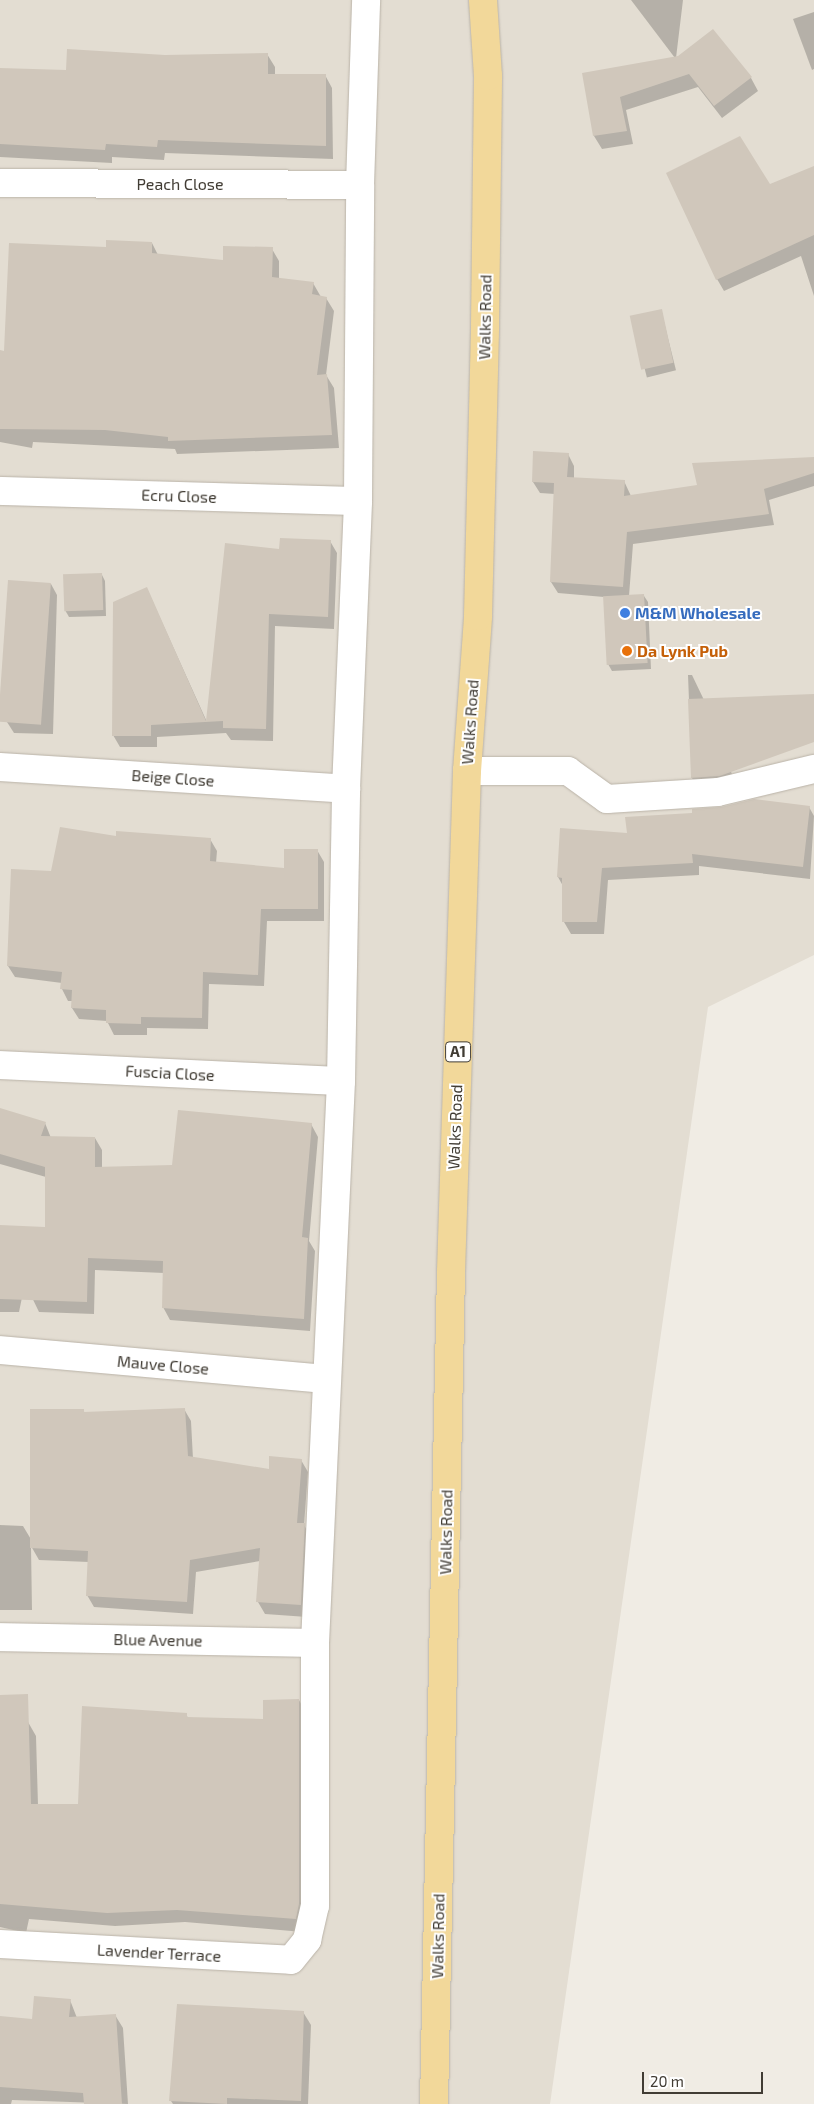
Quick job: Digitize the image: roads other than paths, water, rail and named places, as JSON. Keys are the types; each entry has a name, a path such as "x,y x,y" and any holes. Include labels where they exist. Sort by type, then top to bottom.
{"main road":[{"name":"Walks Road","path":"434,2104 450,1291 467,770 478,616 485,325 488,76 483,0"}],"street":[{"path":"315,1643 341,1081 346,789 358,500 360,186 366,0"},
{"name":"Peach Close","path":"0,182 360,186"},
{"name":"Ecru Close","path":"0,491 358,500"},
{"name":"Beige Close","path":"0,767 346,789"},
{"path":"467,770 568,771 607,799 718,792 814,769"},
{"name":"Fuscia Close","path":"0,1065 341,1081"},
{"name":"Mauve Close","path":"0,1350 326,1380"},
{"name":"Blue Avenue","path":"0,1637 315,1643"},
{"name":"Lavender Terrace","path":"0,1944 291,1960 307,1940 315,1906 315,1643"}],"place":[{"name":"M&M Wholesale","path":"625,613"},
{"name":"Da Lynk Pub","path":"627,651"}]}
